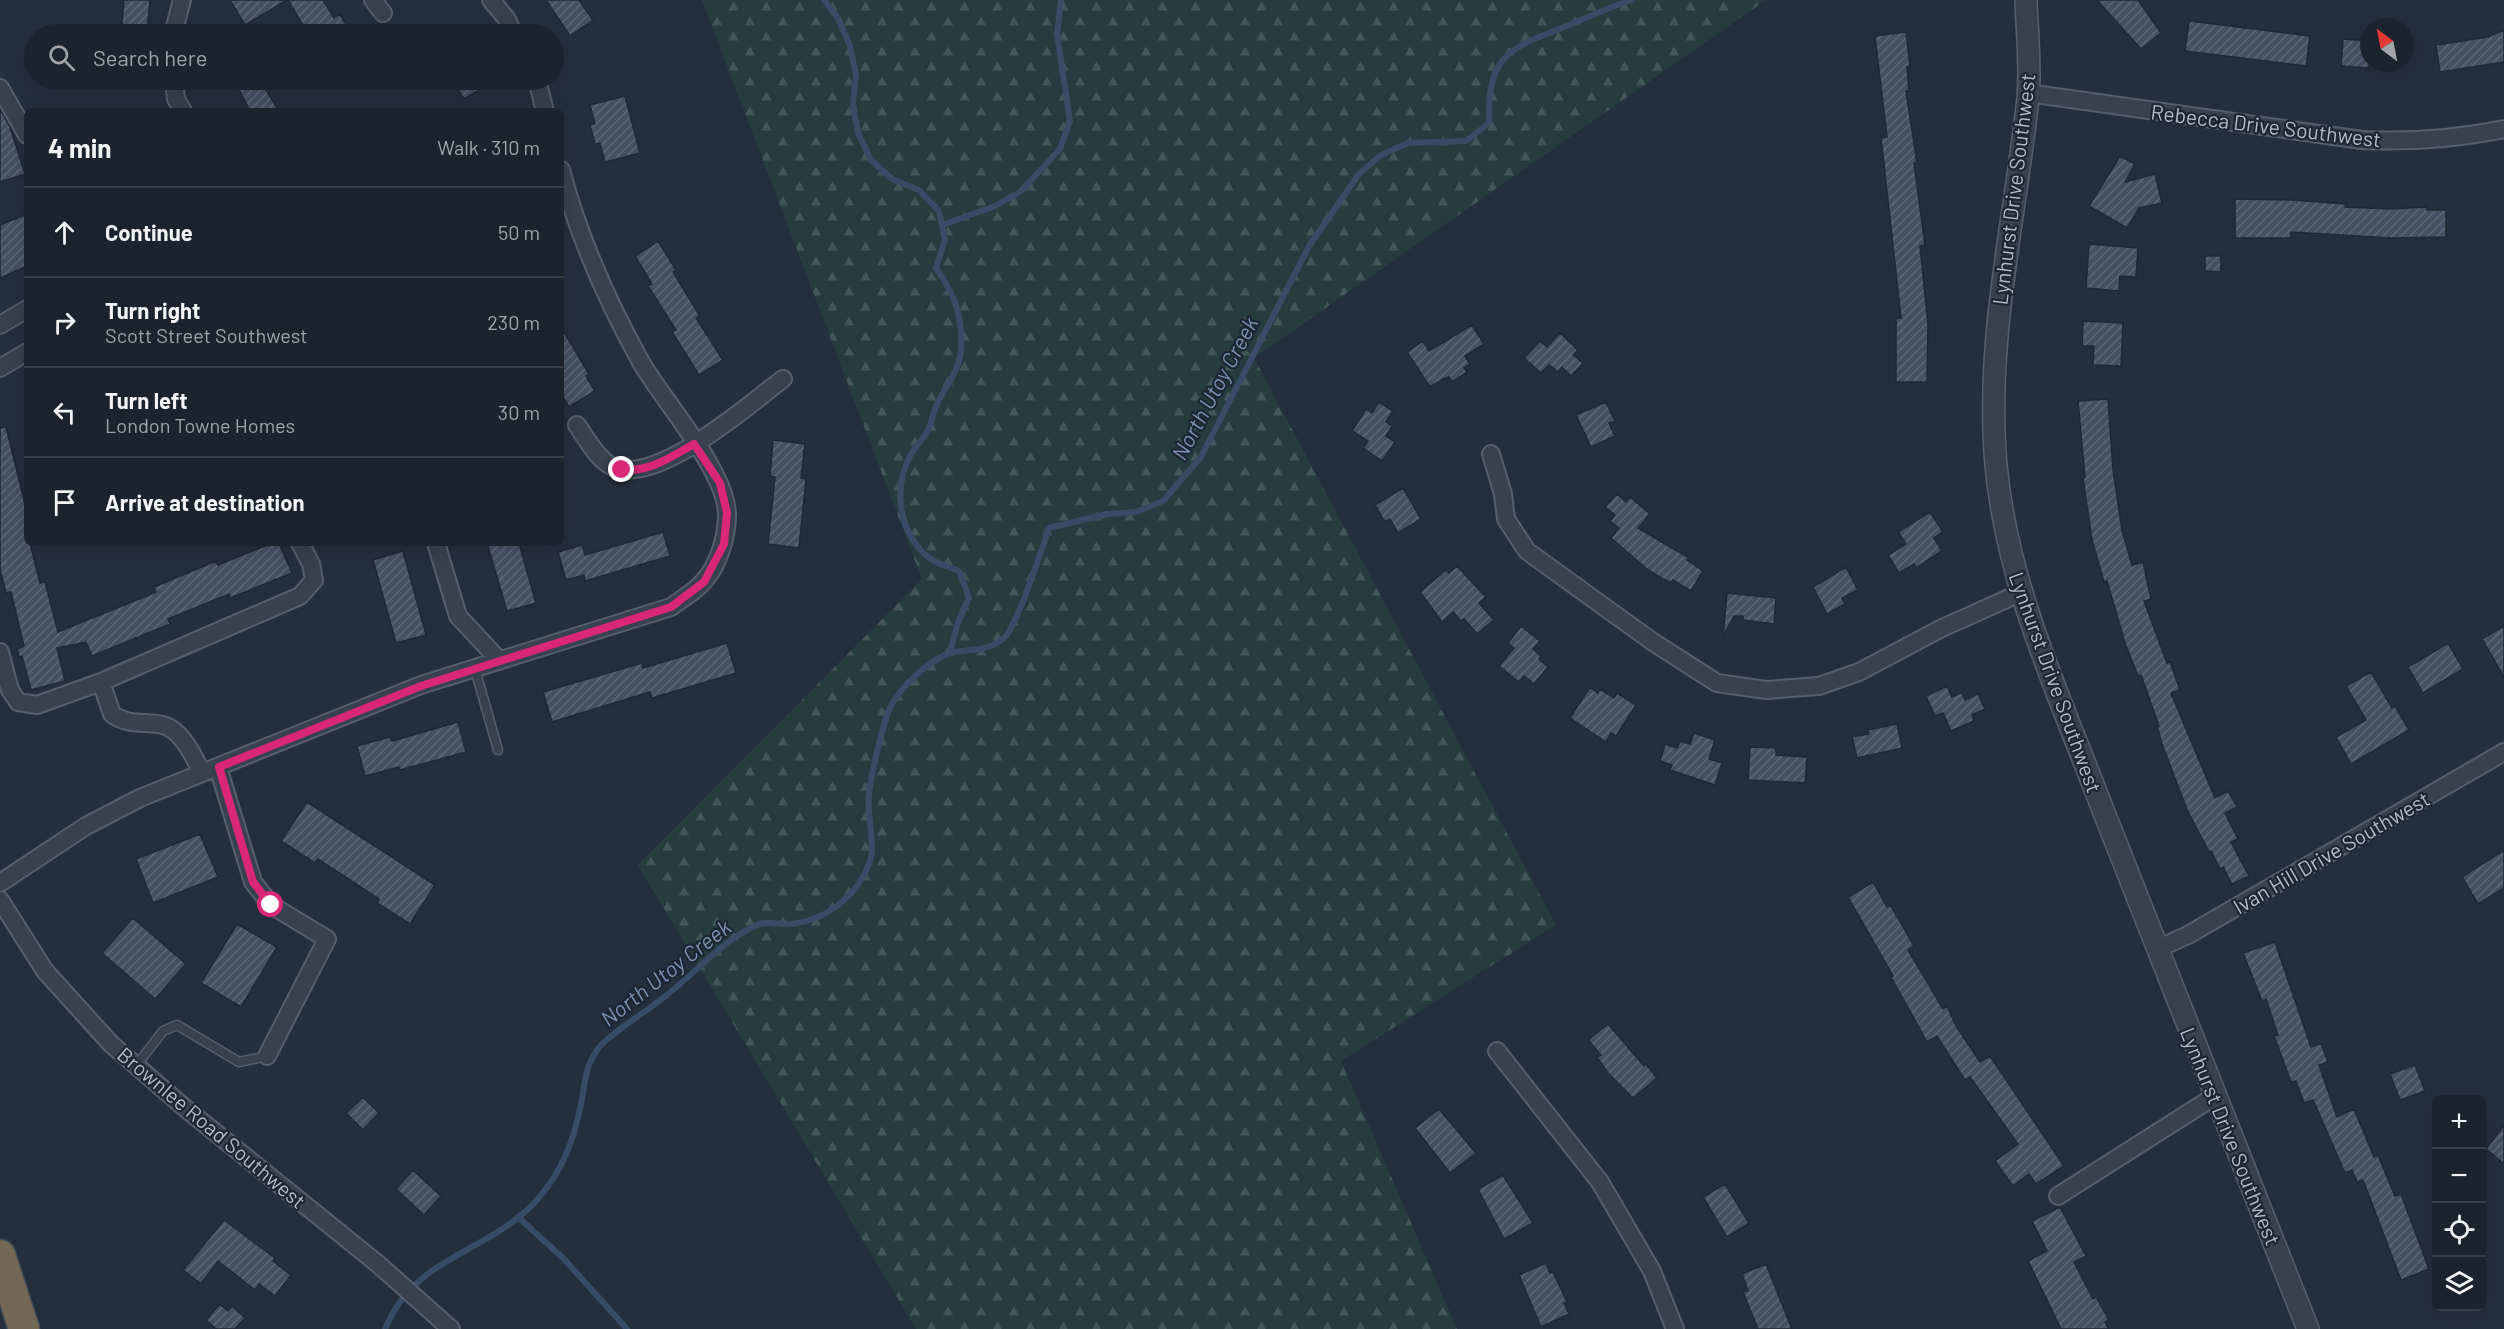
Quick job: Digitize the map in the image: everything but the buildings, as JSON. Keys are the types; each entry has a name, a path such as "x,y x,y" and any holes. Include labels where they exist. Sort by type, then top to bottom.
{"highway":[{"path":"0,1255 24,1329"}],"street":[{"path":"176,24 182,0"},
{"path":"491,0 509,24"},
{"name":"Lynhurst Drive Southwest","path":"2026,0 2028,93 1997,317 1993,408 1996,466 2005,527 2020,593 2157,949 2308,1329"},
{"path":"0,88 24,130"},
{"path":"175,90 176,99 181,108"},
{"path":"540,90 544,108"},
{"name":"Rebecca Drive Southwest","path":"2028,93 2362,140 2409,142 2457,139 2504,129"},
{"path":"0,884 86,826 140,798 421,686 671,607 704,582 724,544 727,513 720,483 643,365 603,289 569,201 564,182"},
{"path":"0,325 24,311"},
{"path":"0,368 24,354"},
{"path":"577,424 596,452 609,465 622,470 636,471 661,463 694,444 783,380"},
{"path":"1491,454 1503,494 1506,519 1527,551 1653,642 1717,682 1766,690 1819,686 1859,672 1940,629 2020,593"},
{"path":"0,652 9,690 18,702 37,705 101,682 300,596 314,580 311,564 302,546"},
{"path":"437,546 458,616 500,661"},
{"path":"101,682 112,714 132,723 165,725 183,740 202,773"},
{"name":"Ivan Hill Drive Southwest","path":"2157,949 2188,935 2504,752"},
{"path":"219,767 253,882 271,905 327,939 267,1056"},
{"name":"Brownlee Road Southwest","path":"0,900 45,971 111,1044 378,1264 451,1329"},
{"path":"1497,1051 1600,1182 1652,1271 1675,1329"},
{"path":"2058,1196 2215,1096"}],"lane":[{"path":"475,669 498,750"},
{"path":"136,1066 163,1031 177,1024 239,1062 267,1056"}],"green space":[{"path":"702,0 1766,0 1254,358 1556,925 1341,1061 1457,1329 916,1329 638,865 922,579"}],"waterway":[{"path":"824,0 838,18 850,46 856,75 853,104 858,133 871,160 892,179 919,190 939,211 945,240 936,268 948,287 959,315 960,356 956,370 937,405 927,432 911,454 905,467 900,496 905,523 919,548 929,558 959,571 969,598 957,625 950,653"},
{"path":"942,225 995,206 1020,192 1060,149 1070,121 1057,34 1061,0"},
{"name":"North Utoy Creek","path":"385,1329 398,1304 415,1285 454,1257 497,1233 517,1218 546,1189 571,1143 588,1069 593,1056 602,1044 661,1000 722,947 745,931 761,924 791,924 811,919 837,906 853,891 862,878 871,856 869,792 875,760 892,704 917,674 934,661 958,651 992,646 1004,638 1016,619 1049,528 1107,514 1136,512 1163,501 1201,457 1309,246 1359,174 1381,155 1408,143 1466,141 1489,123 1492,82 1498,68 1516,48 1632,0"},
{"path":"518,1217 564,1259 627,1329"}],"route":[{"path":"271,905 253,882 219,767 421,686 671,607 704,582 724,544 727,513 720,483 694,444 661,463 636,471 622,470"}]}
